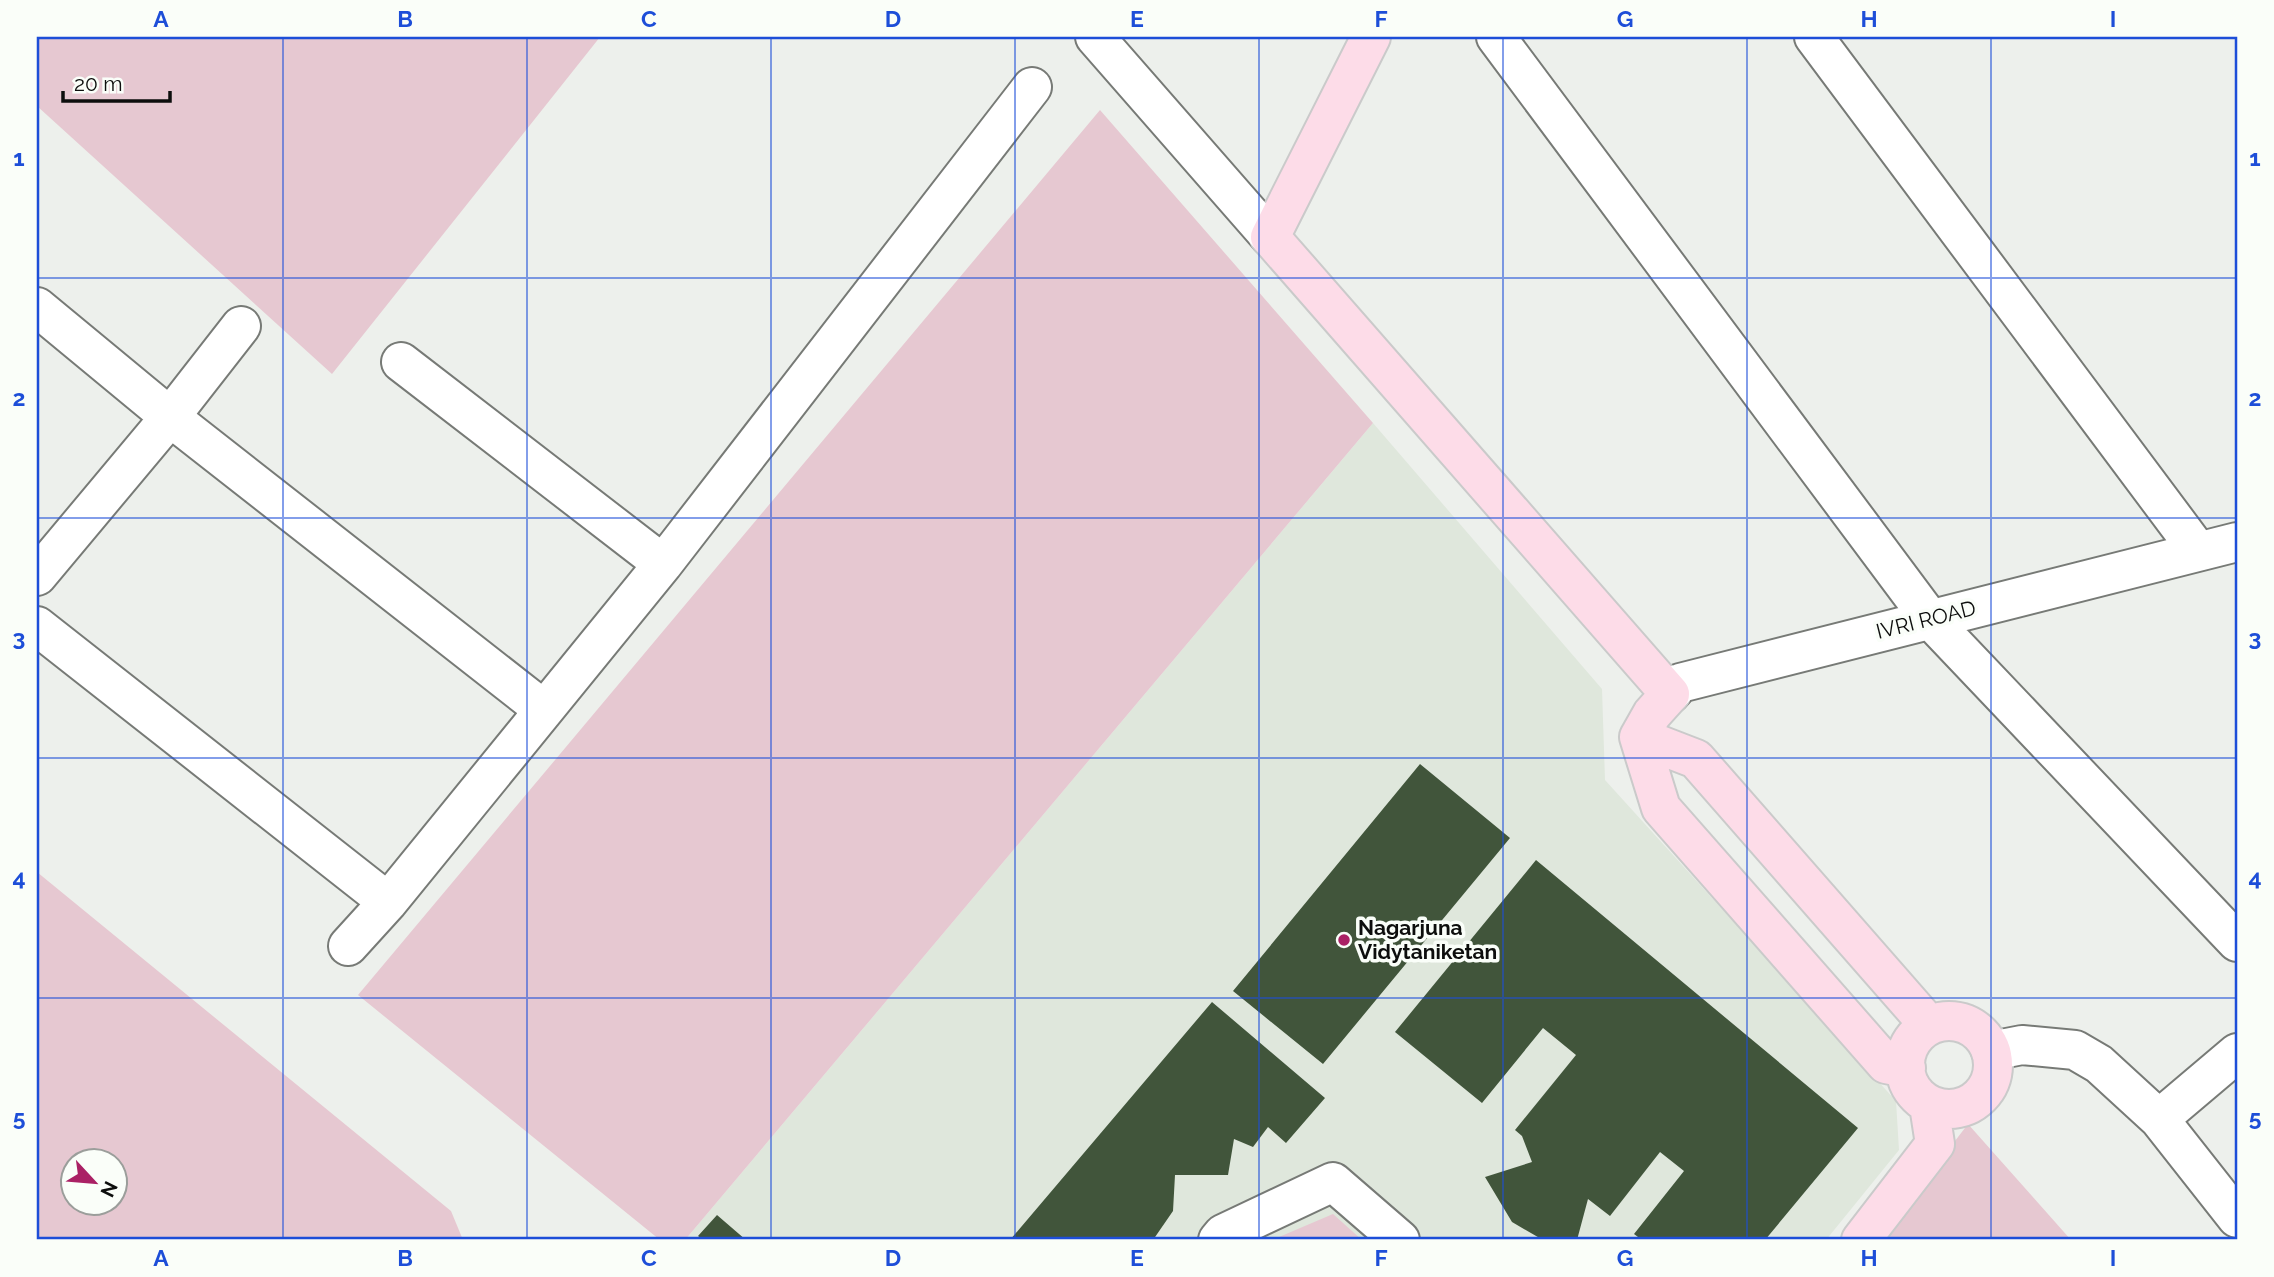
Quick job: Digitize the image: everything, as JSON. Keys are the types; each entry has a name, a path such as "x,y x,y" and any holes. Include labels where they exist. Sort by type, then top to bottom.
{"main road":[{"path":"1371,37 1270,237 1670,694"},
{"name":"IVRI ROAD","path":"1639,737 1652,714 1670,694"},
{"path":"1639,737 1696,759 1929,1025"},
{"path":"1639,737 1661,808 1886,1064 1906,1068"},
{"path":"1951,1021 1971,1027 1983,1036 1991,1051 1992,1077 1985,1091 1973,1102 1960,1108 1944,1109 1929,1105 1916,1094 1907,1080 1909,1048 1917,1034 1929,1025 1951,1021"},
{"path":"1861,1240 1935,1144 1929,1105"}],"street":[{"path":"1095,37 1270,237"},
{"path":"1496,37 1930,619 2237,942"},
{"path":"1814,37 2225,548"},
{"path":"348,946 388,902 663,564 1031,87"},
{"path":"37,307 170,417 544,710"},
{"path":"37,576 170,417 241,326"},
{"path":"401,362 663,564"},
{"name":"IVRI ROAD","path":"1670,694 1680,683 2225,548"},
{"path":"37,626 388,902"},
{"path":"1991,1051 2022,1045 2076,1050 2099,1064 2159,1119 2237,1218"},
{"path":"2159,1119 2237,1053"},
{"path":"1217,1240 1223,1234 1333,1182 1400,1240"}],"shaded area":[{"path":"37,37 600,37 332,374 37,106"},
{"path":"1100,110 1373,423 685,1240 660,1240 358,995"},
{"name":"Nagarjuna Vidytaniketan","path":"1373,423 1602,689 1605,780 1896,1101 1899,1150 1826,1240 685,1240"},
{"path":"37,872 451,1211 463,1240 37,1240"},
{"path":"1968,1124 2071,1240 1879,1240"},
{"path":"1333,1214 1362,1240 1272,1240"}],"building":[{"path":"1420,764 1510,838 1323,1064 1233,991"},
{"path":"1536,860 1858,1128 1765,1240 1642,1240 1634,1234 1684,1171 1660,1152 1610,1216 1588,1199 1577,1240 1543,1240 1512,1222 1485,1177 1532,1162 1522,1136 1515,1130 1576,1055 1543,1028 1482,1103 1395,1032"},
{"path":"1212,1002 1325,1098 1286,1143 1268,1127 1253,1147 1234,1139 1228,1175 1175,1175 1173,1211 1153,1240 1010,1240"},
{"path":"717,1215 746,1240 703,1240 698,1236"}],"place":[{"name":"Nagarjuna Vidytaniketan","path":"1344,940"}]}
